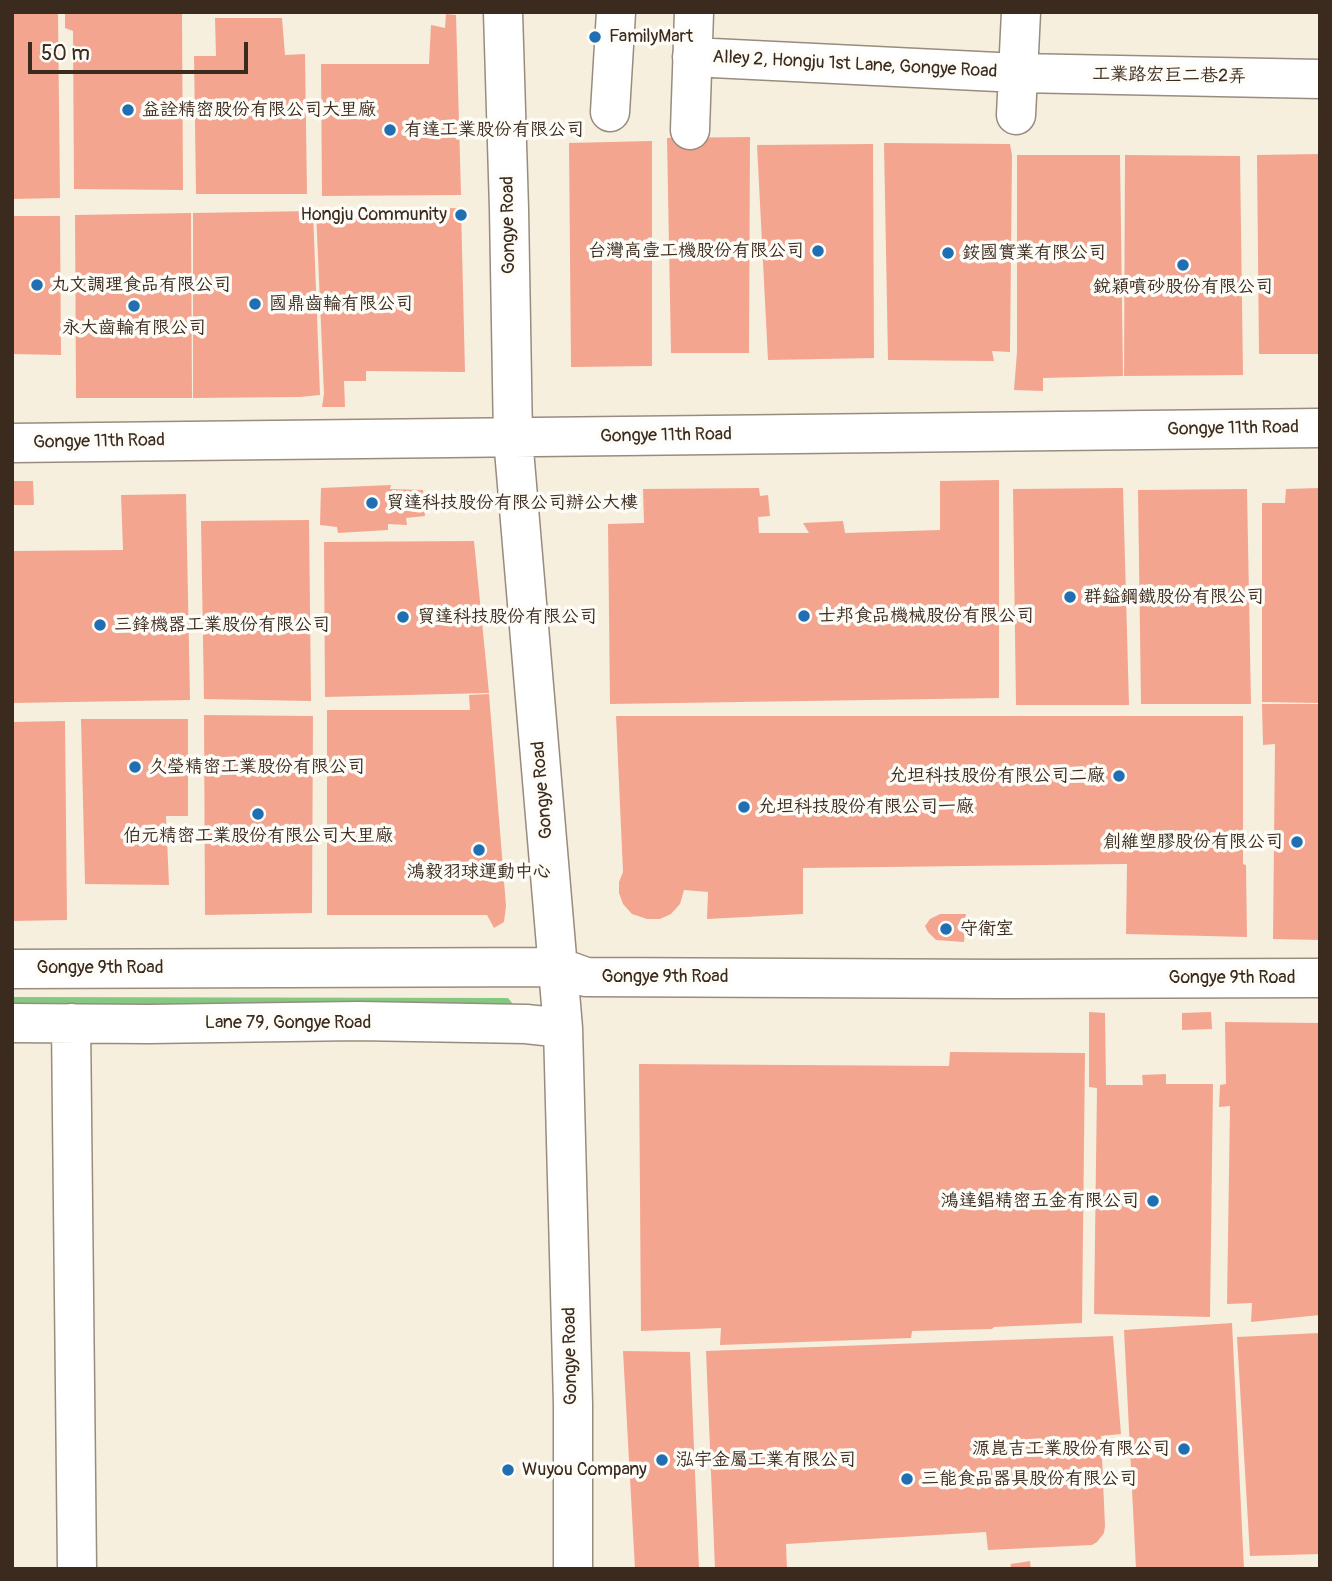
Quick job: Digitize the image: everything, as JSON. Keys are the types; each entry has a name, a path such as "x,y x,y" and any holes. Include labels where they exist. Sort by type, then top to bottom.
{"street":[{"name":"Gongye Road","path":"503,12 513,438 564,1027 573,1404 573,1569"},
{"path":"610,111 615,12"},
{"path":"690,130 694,12"},
{"path":"1016,115 1021,12"},
{"name":"Alley 2, Hongju 1st Lane, Gongye Road","path":"692,57 1018,73"},
{"name":"工業路宏巨二巷2弄","path":"1018,73 1320,79"},
{"name":"Gongye 11th Road","path":"12,443 1320,428"},
{"name":"Gongye 9th Road","path":"12,969 558,967 586,977 1320,978"},
{"name":"Lane 79, Gongye Road","path":"12,1023 358,1021 564,1027"},
{"path":"71,1023 77,1569"}],"green space":[{"path":"12,997 508,998 523,1016 12,1011"}],"building":[{"path":"12,12 58,12 60,198 12,199"},
{"name":"益詮精密股份有限公司大里廠","path":"65,12 182,12 183,190 74,189 73,31 65,28"},
{"name":"有達工業股份有限公司","path":"446,14 456,15 461,195 322,196 321,64 429,64 431,25 445,28"},
{"path":"215,18 282,18 285,55 305,54 307,194 196,194 194,56 216,56"},
{"path":"750,137 749,353 671,353 667,138"},
{"path":"652,141 652,366 571,367 569,143"},
{"name":"銨國實業有限公司","path":"884,143 1010,144 1010,352 992,351 994,361 888,360"},
{"name":"台灣高壹工機股份有限公司","path":"873,144 874,358 768,360 757,145"},
{"path":"1320,154 1320,354 1259,354 1257,155"},
{"path":"1017,155 1120,155 1123,376 1043,378 1043,391 1014,390 1017,352"},
{"name":"銳穎噴砂股份有限公司","path":"1125,155 1240,156 1243,375 1124,376"},
{"path":"461,208 465,372 366,371 366,381 344,381 345,407 322,407 324,394 316,211"},
{"name":"國鼎齒輪有限公司","path":"313,211 320,395 193,398 193,213"},
{"name":"永大齒輪有限公司","path":"191,213 192,398 76,398 75,215"},
{"name":"丸文調理食品有限公司","path":"12,216 60,216 61,355 12,354"},
{"name":"士邦食品機械股份有限公司","path":"999,480 999,698 610,704 608,524 644,523 643,489 759,488 760,496 768,495 770,516 758,517 759,533 809,533 803,523 843,521 845,533 940,530 940,481"},
{"path":"12,481 33,481 34,505 12,505"},
{"name":"貿達科技股份有限公司辦公大樓","path":"391,485 390,489 423,490 425,516 406,518 407,525 388,524 388,530 338,533 337,527 320,525 321,488"},
{"name":"群鎰鋼鐵股份有限公司","path":"1123,488 1129,705 1016,705 1013,489"},
{"path":"1320,488 1320,703 1262,702 1262,503 1285,503 1286,489"},
{"path":"1247,489 1251,704 1141,704 1138,490"},
{"name":"三鋒機器工業股份有限公司","path":"186,494 190,700 12,703 12,551 123,550 121,495"},
{"path":"309,520 311,701 204,699 201,521"},
{"name":"貿達科技股份有限公司","path":"474,541 489,693 325,697 324,542"},
{"path":"489,694 506,906 504,922 494,928 487,915 327,915 327,710 470,710 469,695"},
{"name":"創維塑膠股份有限公司","path":"1262,704 1320,704 1320,940 1273,939 1275,744 1263,745"},
{"name":"伯元精密工業股份有限公司大里廠","path":"204,715 313,716 312,913 205,915"},
{"path":"616,716 1243,716 1243,864 1246,865 1247,937 1126,934 1127,864 803,868 803,914 707,919 708,892 684,890 680,904 671,914 660,919 647,919 632,914 623,904 619,893 623,872"},
{"name":"久瑩精密工業股份有限公司","path":"81,719 188,719 188,816 166,816 169,885 85,884"},
{"path":"65,721 67,920 12,921 12,722"},
{"name":"守衛室","path":"940,914 966,914 964,942 936,940 928,932 925,926 930,919"},
{"name":"鴻達錩精密五金有限公司","path":"1089,1012 1105,1013 1106,1085 1143,1085 1142,1075 1166,1074 1166,1084 1213,1084 1210,1317 1094,1314 1097,1088 1089,1087"},
{"path":"1211,1012 1212,1029 1182,1030 1182,1013"},
{"path":"1225,1022 1320,1023 1320,1315 1251,1322 1252,1303 1227,1304 1230,1106 1219,1107 1220,1085 1226,1084"},
{"path":"950,1052 1085,1053 1082,1323 912,1331 911,1338 720,1345 721,1328 641,1331 639,1064 949,1066"},
{"name":"源崑吉工業股份有限公司","path":"1232,1323 1244,1569 1136,1569 1124,1330"},
{"path":"1320,1333 1320,1554 1250,1556 1237,1337"},
{"name":"三能食品器具股份有限公司","path":"1113,1336 1121,1434 1101,1436 1105,1526 1104,1533 1092,1545 988,1550 986,1532 786,1544 787,1569 715,1569 706,1351"},
{"name":"泓宇金屬工業有限公司","path":"623,1351 690,1352 699,1569 635,1569"},
{"path":"1030,1561 1031,1569 1010,1569 1011,1564"}],"place":[{"name":"FamilyMart","path":"595,37"},
{"name":"益詮精密股份有限公司大里廠","path":"128,110"},
{"name":"有達工業股份有限公司","path":"390,130"},
{"name":"Hongju Community","path":"461,215"},
{"name":"台灣高壹工機股份有限公司","path":"818,251"},
{"name":"銨國實業有限公司","path":"948,253"},
{"name":"銳穎噴砂股份有限公司","path":"1183,265"},
{"name":"丸文調理食品有限公司","path":"37,285"},
{"name":"國鼎齒輪有限公司","path":"255,304"},
{"name":"永大齒輪有限公司","path":"134,306"},
{"name":"貿達科技股份有限公司辦公大樓","path":"372,503"},
{"name":"群鎰鋼鐵股份有限公司","path":"1070,597"},
{"name":"士邦食品機械股份有限公司","path":"804,616"},
{"name":"貿達科技股份有限公司","path":"403,617"},
{"name":"三鋒機器工業股份有限公司","path":"100,625"},
{"name":"久瑩精密工業股份有限公司","path":"135,767"},
{"name":"允坦科技股份有限公司二廠","path":"1119,776"},
{"name":"允坦科技股份有限公司一廠","path":"744,807"},
{"name":"伯元精密工業股份有限公司大里廠","path":"258,814"},
{"name":"創維塑膠股份有限公司","path":"1297,842"},
{"name":"鴻毅羽球運動中心","path":"479,850"},
{"name":"守衛室","path":"946,929"},
{"name":"鴻達錩精密五金有限公司","path":"1153,1201"},
{"name":"源崑吉工業股份有限公司","path":"1184,1449"},
{"name":"泓宇金屬工業有限公司","path":"662,1460"},
{"name":"Wuyou Company","path":"508,1470"},
{"name":"三能食品器具股份有限公司","path":"907,1479"}]}
